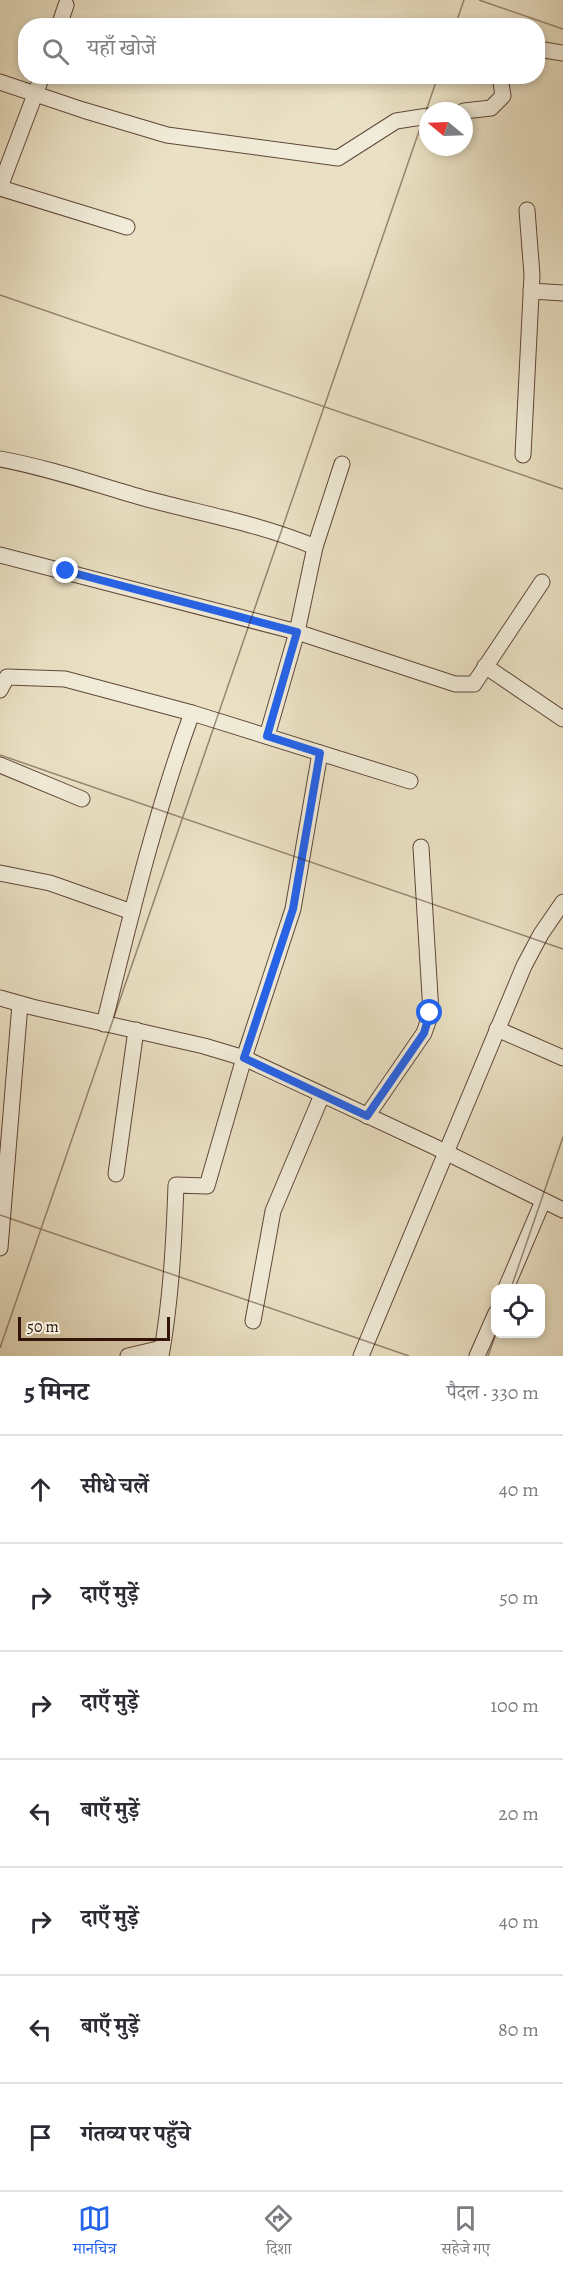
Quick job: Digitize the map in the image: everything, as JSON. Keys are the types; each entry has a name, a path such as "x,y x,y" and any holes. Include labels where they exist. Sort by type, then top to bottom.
{"street":[{"path":"60,18 63,2"},
{"path":"545,50 563,53"},
{"path":"0,82 167,135 338,158 396,121 419,117"},
{"path":"39,84 0,187 127,227"},
{"path":"473,110 490,108 503,96 501,84"},
{"path":"523,454 532,274 527,210"},
{"path":"531,291 563,293"},
{"path":"0,459 41,466 145,498 279,532 315,547"},
{"path":"267,736 297,632 315,547 342,464"},
{"path":"0,555 297,632 455,684 474,684 542,582"},
{"path":"485,666 563,719"},
{"path":"0,690 7,677 65,679 192,713 410,781"},
{"path":"104,1024 132,912 192,713"},
{"path":"128,1356 162,1352 174,1241 176,1185 207,1186 244,1058 293,909 320,753"},
{"path":"0,765 82,799"},
{"path":"367,1116 424,1033 430,1013 421,847"},
{"path":"0,873 50,883 132,912"},
{"path":"362,1356 524,966 541,934 558,918 563,902"},
{"path":"0,998 204,1046 244,1058 563,1210"},
{"path":"0,1248 20,1004"},
{"path":"497,1029 563,1059"},
{"path":"116,1174 136,1030"},
{"path":"253,1322 273,1210 322,1095"},
{"path":"508,1284 543,1201"},
{"path":"477,1356 491,1322"}],"route":[{"path":"66,571 297,632 267,736 320,753 293,909 244,1058 367,1116 424,1033 430,1013"}]}
